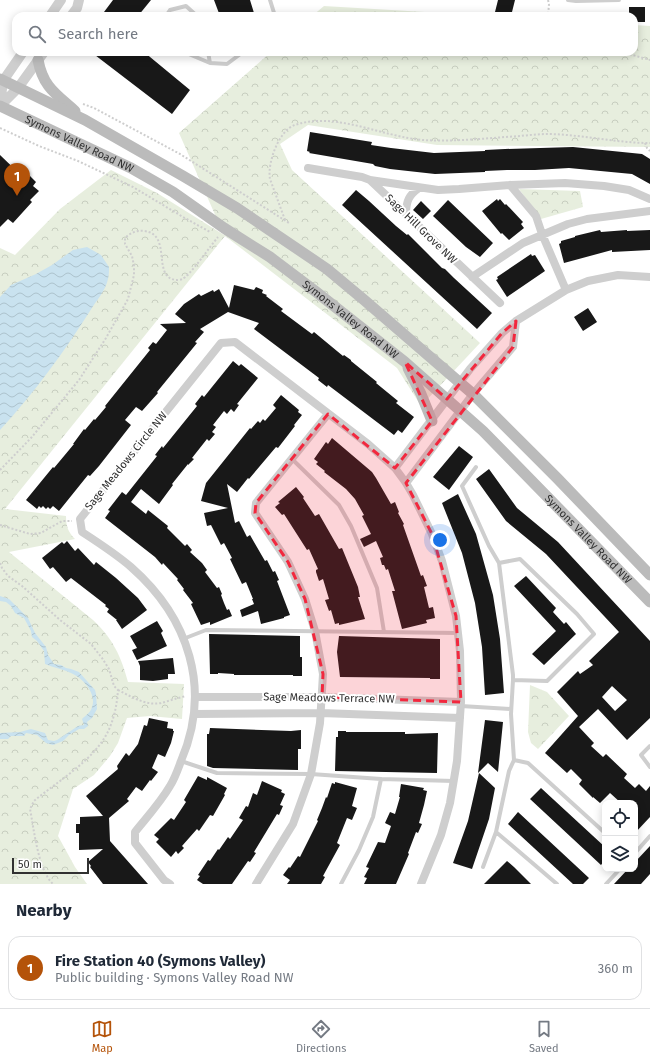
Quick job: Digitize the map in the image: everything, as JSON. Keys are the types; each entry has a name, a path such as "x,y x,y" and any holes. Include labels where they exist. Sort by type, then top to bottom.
{"main road":[{"path":"41,56 42,77 48,86 85,120"},
{"name":"Symons Valley Road NW","path":"2,80 85,120 237,208 326,269 473,394 549,470 650,575"},
{"name":"Symons Valley Road NW","path":"0,106 131,168 174,192 221,232 270,257 405,362 483,431 650,602"},
{"path":"405,362 421,394 432,421"}],"street":[{"path":"53,12 61,0"},
{"path":"74,12 79,0"},
{"path":"0,106 2,80 20,56"},
{"path":"0,106 18,88 41,56"},
{"name":"Sage Hill Grove NW","path":"308,168 362,177 370,180 438,190 510,184 565,183 630,190 650,199"},
{"name":"Sage Hill Grove NW","path":"370,180 500,303"},
{"path":"510,184 540,223 542,234 566,290"},
{"path":"406,214 408,198 419,188"},
{"path":"472,277 522,243 542,234 587,219 650,211"},
{"path":"395,468 460,383 502,332 516,321 566,290 588,281 618,275 650,276"},
{"path":"406,483 473,394 513,347 516,321"},
{"name":"Sage Meadows Circle NW","path":"170,884 164,880 135,843 135,832 154,810 171,785 187,747 195,714 196,697 190,653 176,623 159,596 132,567 108,548 82,532 80,519 221,343 235,342 368,444 395,468 406,483 432,534 442,561 456,616 460,651 461,704 457,761 450,803 441,835 421,884"},
{"path":"256,884 293,824 311,774 321,713 323,674 315,631 305,599 288,562 255,513 256,503 328,414"},
{"name":"Sage Meadows Terrace NW","path":"196,697 322,697 461,704"},
{"name":"Sage Meadows Terrace NW","path":"195,714 321,713 460,718"}],"lane":[{"path":"270,0 274,12"},
{"path":"568,0 619,0"},
{"path":"169,12 170,10 186,6 193,12"},
{"path":"193,56 210,63 227,64 237,56"},
{"path":"209,56 210,63"},
{"path":"292,459 339,506 351,526 377,588 384,632"},
{"path":"476,467 462,486 489,546 499,563 513,680 511,709 514,760 510,771 496,832 483,867"},
{"path":"499,563 520,559 577,614 594,634 547,681 513,680"},
{"path":"183,639 206,630 458,633"},
{"path":"461,704 511,709"},
{"path":"650,746 641,755 650,767"},
{"path":"514,760 528,763 602,830"},
{"path":"181,761 218,773 311,774 381,779 454,781"},
{"path":"341,884 360,850 373,817 381,779"},
{"path":"496,832 557,884"},
{"path":"638,850 650,836"},
{"path":"606,884 617,872"}],"path":[{"path":"548,0 548,12"},
{"path":"636,56 650,60"},
{"path":"82,104 94,108 180,154 289,223"},
{"path":"284,220 270,179 270,165 274,153 286,131 294,125 300,123 321,121 332,122 410,138 440,141 550,134 650,143"},
{"path":"0,128 39,146 78,161 133,187 183,218 221,232 183,279 177,280 171,279 166,275 163,268 158,238 151,232 135,232 124,238 124,244 132,256 134,266 134,275 128,299 106,338 79,380 31,438 0,470"},
{"path":"645,143 650,151"},
{"path":"0,525 30,534 40,533 62,521 80,519"},
{"path":"0,563 8,576 91,644 109,669 114,686 118,690 152,704 162,703 185,696 196,697"},
{"path":"53,884 48,879 40,858 30,809 34,801 89,757 98,747 110,728 118,690"}],"highlighted area":[{"path":"516,321 513,347 406,483 432,534 456,616 461,702 322,697 323,674 305,599 288,562 255,513 256,503 328,414 395,468 432,421 405,362 447,399 502,333"}],"green space":[{"path":"324,6 425,12 317,12"},
{"path":"638,25 650,26 650,147 437,145 308,125 280,144 292,170 480,343 421,406 397,368 225,236 5,509 66,516 68,529 75,539 9,552 100,627 115,648 128,682 184,684 182,719 150,716 127,718 118,743 110,756 94,775 73,789 58,836 75,867 87,884 0,884 0,248 15,255 60,209 111,170 157,193 224,235 179,133 266,56 638,56"},
{"path":"519,189 580,191 583,207 541,219"},
{"path":"530,685 547,692 569,716 538,749 531,743 528,732"}],"water":[{"path":"87,247 101,255 109,267 107,283 70,342 25,402 0,430 0,297 11,285 52,265 73,250"},
{"path":"0,596 9,599 28,618 35,633 46,647 48,655 54,664 79,672 95,690 97,709 92,718 87,722 88,726 84,729 79,729 63,741 53,745 46,743 37,735 26,733 24,736 11,736 8,739 0,739 0,733 20,732 31,729 45,733 48,740 57,740 78,726 84,725 82,719 91,710 93,697 88,687 76,675 45,664 44,651 32,637 31,631 24,618 15,613 11,606 6,602 0,601"}],"building":[{"path":"113,0 151,0 141,12 104,12"},
{"path":"214,0 250,0 254,12 218,12"},
{"path":"498,0 515,0 512,12 495,12"},
{"path":"629,7 645,7 645,22 638,22 638,12 629,12"},
{"path":"96,56 149,56 190,90 172,114"},
{"path":"310,132 372,142 371,145 434,153 573,147 642,154 650,159 650,184 632,174 569,168 435,174 390,169 375,166 373,164 309,153 310,152 307,151"},
{"path":"0,155 26,180 30,176 36,182 33,186 39,191 30,200 32,202 13,223 8,219 0,227"},
{"path":"356,190 396,226 407,235 408,234 442,268 445,269 492,313 477,329 342,205"},
{"path":"497,199 498,201 500,199 505,205 506,204 523,222 521,224 524,228 509,240 502,233 501,234 482,211"},
{"path":"448,200 493,243 480,257 466,247 433,216"},
{"path":"421,201 431,211 423,219 413,210"},
{"path":"600,230 601,232 650,230 650,250 612,252 612,250 564,263 559,244 561,241"},
{"path":"531,254 532,256 535,255 545,271 507,297 496,280 498,279 497,277"},
{"path":"234,285 254,290 256,287 263,290 262,293 267,295 266,296 283,309 281,311 312,334 314,332 377,382 376,383 398,401 396,403 414,417 402,433 398,430 394,435 328,385 327,387 318,380 319,378 254,329 259,323 228,312 200,329 204,332 195,342 197,343 142,411 136,407 125,420 131,425 99,466 90,476 88,475 59,511 53,506 50,509 48,507 46,509 43,506 41,508 39,506 37,509 26,500 74,444 84,429 85,430 94,419 95,420 106,407 105,406 150,350 148,348 153,342 156,344 167,330 160,324 186,323 175,314 184,304 199,294 201,296 213,290 214,292 219,289 229,308"},
{"path":"588,308 597,322 583,331 574,317"},
{"path":"233,361 239,366 241,364 258,378 237,404 239,405 234,412 231,409 227,414 224,411 213,425 216,427 212,432 215,434 209,441 207,439 192,458 194,459 188,464 172,484 173,485 159,504 141,489 131,502 146,514 148,510 168,526 167,528 185,546 187,544 192,550 190,552 202,563 207,570 205,572 217,588 219,587 227,610 229,609 232,616 210,625 210,622 201,625 191,604 193,603 183,590 184,589 177,580 178,579 163,563 162,565 155,557 105,518 110,511 108,510 122,492 126,495 157,456 155,455 162,446 163,448 197,406 195,404 202,395 204,397"},
{"path":"281,395 299,410 298,412 302,415 278,448 276,447 237,492 227,484 235,523 239,521 247,537 250,535 265,561 267,560 273,572 275,571 279,580 277,581 290,615 261,624 258,611 242,617 240,610 254,604 253,599 246,582 242,584 230,559 232,558 224,543 221,545 211,525 207,526 204,513 228,508 201,501 206,483 250,428 251,429 258,421 260,423 263,419 265,421 276,408 273,405"},
{"path":"332,438 372,472 391,504 395,502 421,576 423,575 427,586 424,587 429,608 433,607 435,618 426,620 427,623 402,629 392,591 395,591 388,569 386,570 384,565 382,565 380,558 383,557 376,541 364,547 360,539 371,534 362,516 364,515 355,499 346,489 316,464 318,462 314,459 326,442 328,444"},
{"path":"459,446 473,457 449,490 433,477"},
{"path":"489,469 517,508 558,542 650,641 650,718 627,740 598,709 579,727 594,743 591,746 603,757 606,754 627,774 624,778 635,788 639,784 646,791 650,786 650,817 638,830 638,800 618,800 610,793 600,803 579,784 582,780 571,769 567,773 545,753 578,716 557,692 578,671 580,674 593,665 589,661 619,632 546,554 506,521 476,479","holes":["612,686 627,700 615,711 602,697"]},
{"path":"296,487 304,497 303,498 315,516 319,514 339,549 342,548 358,587 360,597 358,597 365,619 339,625 339,623 335,624 331,610 329,611 325,600 329,599 323,579 319,581 316,572 318,569 309,549 307,550 284,514 282,515 275,507 280,503 278,502"},
{"path":"458,494 476,534 493,595 500,639 504,693 485,695 482,647 475,603 462,553 442,503"},
{"path":"67,541 75,551 78,548 94,565 96,562 116,578 138,598 147,610 122,629 117,620 107,612 109,609 105,606 106,605 71,578 66,582 53,567 50,569 42,558 62,542 64,544"},
{"path":"526,576 556,608 553,612 564,624 566,622 576,634 544,665 532,654 556,631 514,586"},
{"path":"157,621 163,631 161,633 167,646 137,660 132,650 137,648 130,636"},
{"path":"209,634 300,636 302,676 210,674"},
{"path":"339,636 440,639 440,679 340,677 337,652"},
{"path":"173,658 175,674 168,674 168,679 153,681 140,680 140,666 138,661"},
{"path":"149,718 168,722 167,728 173,729 174,731 171,743 165,757 158,754 152,768 158,772 151,781 150,780 142,791 136,787 127,799 129,801 109,818 110,841 148,884 103,884 88,862 103,849 79,850 79,833 76,833 76,824 80,824 80,817 103,816 86,796 118,769 117,766 126,753 129,756 138,744 144,725 147,726"},
{"path":"485,720 503,722 498,772 488,763 478,773"},
{"path":"210,728 291,731 301,730 301,749 298,749 298,770 213,768 207,766 207,734 209,734"},
{"path":"338,731 405,732 405,734 438,733 437,773 335,771 336,737 338,737"},
{"path":"479,773 495,788 489,819 472,869 453,863 468,821"},
{"path":"198,776 207,780 207,777 227,788 224,794 225,795 213,816 210,815 199,831 197,829 182,846 184,848 178,854 176,851 171,857 156,842 159,839 154,835 171,818 174,820 186,802 184,800"},
{"path":"262,781 282,790 281,792 285,794 280,805 283,806 279,815 277,814 254,852 256,853 250,862 248,861 232,884 203,884 197,880 200,876 198,875 208,860 210,861 228,837 230,839 243,820 239,818 246,806 248,807 253,793 257,795"},
{"path":"335,782 357,788 352,806 357,808 352,820 347,818 337,843 340,845 323,876 325,877 321,884 287,884 290,880 283,875 298,856 300,857 318,821 317,820 332,783 335,784"},
{"path":"401,784 424,788 423,790 427,791 419,823 422,824 418,833 416,832 408,853 409,854 396,884 364,884 367,878 364,877 369,868 366,867 378,842 385,843 391,826 385,823 390,812 395,814 400,797"},
{"path":"541,788 602,844 601,865 530,799"},
{"path":"518,812 589,878 583,884 573,884 508,824"},
{"path":"650,846 650,874 641,884 614,884 625,872 638,872 638,859"},
{"path":"507,861 514,867 531,884 484,884"}],"place":[{"name":"Fire Station 40 (Symons Valley)","path":"17,196"}]}
